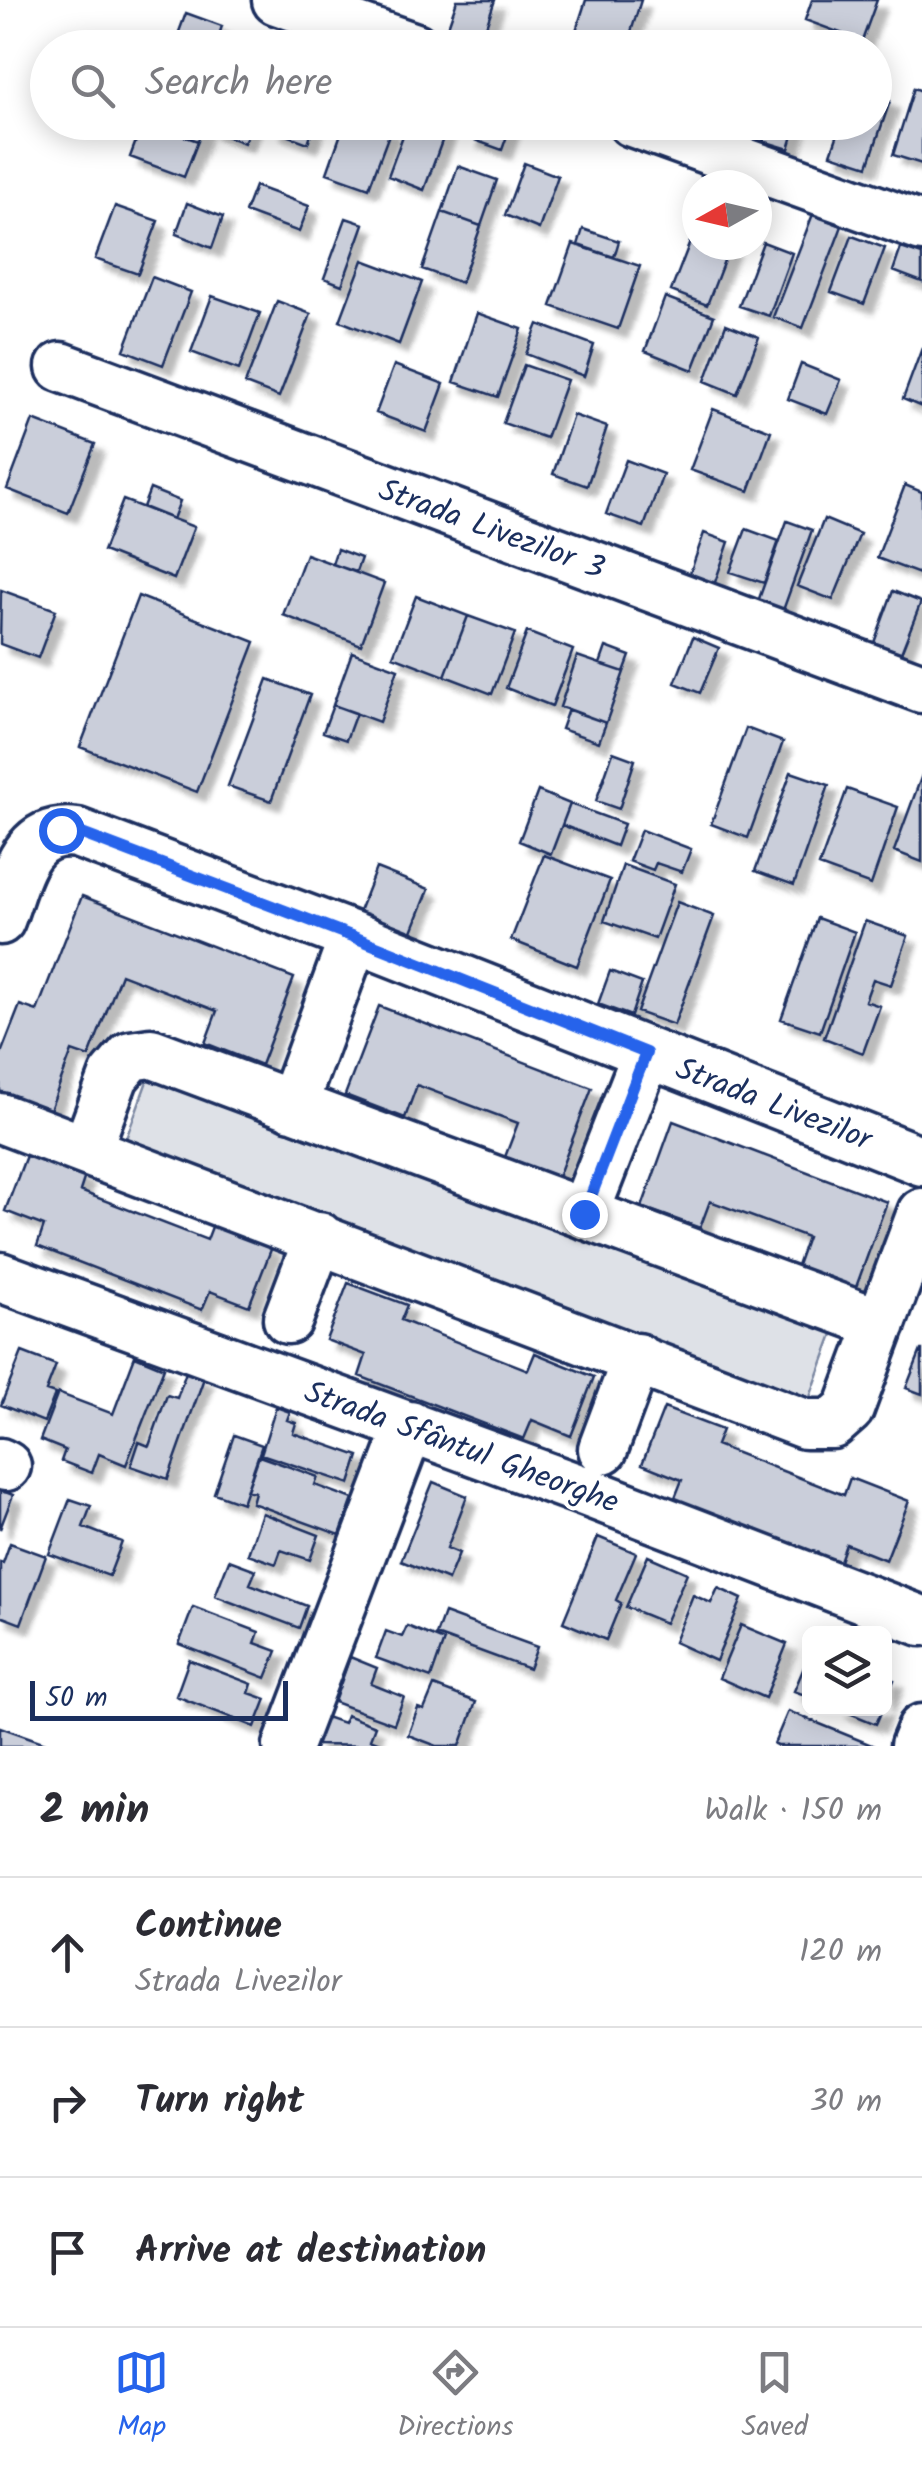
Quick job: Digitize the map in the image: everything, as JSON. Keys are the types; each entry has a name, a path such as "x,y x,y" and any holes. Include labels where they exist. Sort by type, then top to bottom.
{"street":[{"path":"278,0 364,30"},
{"path":"681,140 922,228"},
{"name":"Strada Livezilor 3","path":"61,367 922,688"},
{"name":"Strada Livezilor","path":"0,920 33,843 45,834 77,832 922,1161"},
{"path":"292,1106 354,937"},
{"path":"87,1150 114,1076 132,1056 151,1053 881,1324"},
{"path":"584,1214 646,1053"},
{"path":"0,1118 805,1424 832,1424 849,1409 922,1213"},
{"path":"288,1319 319,1237"},
{"name":"Strada Sfântul Gheorghe","path":"0,1276 922,1620"},
{"path":"603,1448 637,1358"},
{"path":"288,1746 410,1426"},
{"path":"915,1746 922,1729"}],"shaded area":[{"path":"151,1070 836,1326 809,1400 124,1144"}],"building":[{"path":"457,0 495,0 485,30 447,30"},
{"path":"586,0 641,0 632,30 576,30"},
{"path":"812,0 877,0 866,30 832,30 805,20"},
{"path":"186,13 222,26 221,30 180,30"},
{"path":"914,88 922,91 922,164 893,155"},
{"path":"136,140 198,141 184,177 130,157"},
{"path":"339,140 387,140 369,188 327,173"},
{"path":"401,140 442,140 424,190 388,176"},
{"path":"474,140 506,140 502,150"},
{"path":"763,140 792,140 789,149"},
{"path":"836,140 877,140 868,166 831,154"},
{"path":"524,163 558,176 539,229 505,215"},
{"path":"458,166 497,180 481,226 442,212"},
{"path":"255,186 309,206 299,232 245,212"},
{"path":"187,203 223,217 212,248 176,234"},
{"path":"115,206 158,221 138,274 95,259"},
{"path":"442,212 481,226 461,283 422,269"},
{"path":"813,214 842,226 803,328 773,317"},
{"path":"346,218 364,224 342,285 324,278"},
{"path":"583,229 619,241 614,257 578,245"},
{"path":"852,236 885,248 864,304 831,292"},
{"path":"573,244 640,266 618,329 551,306"},
{"path":"772,245 792,253 769,316 739,306 756,260 772,260"},
{"path":"901,248 922,255 922,282 893,271"},
{"path":"363,260 422,282 399,344 340,321"},
{"path":"683,260 724,260 707,305 671,291"},
{"path":"152,277 191,292 163,365 124,350"},
{"path":"212,296 260,313 239,370 191,352"},
{"path":"665,297 714,316 693,370 645,351"},
{"path":"277,301 311,314 279,397 245,384"},
{"path":"477,313 522,329 498,397 454,382"},
{"path":"538,324 594,345 584,376 526,354"},
{"path":"726,324 759,337 737,394 705,381"},
{"path":"922,348 922,407 903,399"},
{"path":"801,364 841,380 827,414 788,399"},
{"path":"394,365 444,384 426,432 376,413"},
{"path":"524,365 567,380 546,438 503,423"},
{"path":"713,409 771,431 749,491 690,470"},
{"path":"573,415 607,427 587,486 553,474"},
{"path":"33,420 95,444 68,513 7,489"},
{"path":"626,460 663,474 644,527 606,514"},
{"path":"905,485 922,492 922,575 877,558"},
{"path":"150,489 180,501 173,519 143,507"},
{"path":"123,500 194,527 174,579 103,551"},
{"path":"824,519 860,534 833,600 797,586"},
{"path":"787,521 812,530 781,616 756,607"},
{"path":"746,529 779,541 764,583 730,572"},
{"path":"704,533 729,542 713,588 688,579"},
{"path":"337,549 361,558 356,572 332,564"},
{"path":"306,554 384,583 361,645 283,615"},
{"path":"1,590 56,610 38,658 0,644"},
{"path":"893,591 921,602 899,658 872,648"},
{"path":"138,596 255,642 197,792 80,747"},
{"path":"416,596 468,616 445,676 393,656"},
{"path":"468,616 515,633 492,694 445,676"},
{"path":"527,632 573,650 552,706 506,688"},
{"path":"693,637 719,648 700,693 675,683"},
{"path":"606,647 630,656 624,672 600,664"},
{"path":"352,652 398,669 379,722 333,705"},
{"path":"577,656 624,672 606,723 560,707"},
{"path":"268,679 310,695 271,801 228,786"},
{"path":"333,705 356,713 346,740 323,732"},
{"path":"568,709 606,723 599,742 561,729"},
{"path":"746,728 783,742 748,838 711,824"},
{"path":"613,752 635,760 619,809 596,801"},
{"path":"791,772 829,785 794,885 755,871"},
{"path":"922,775 922,862 894,851"},
{"path":"847,789 898,807 871,885 819,866"},
{"path":"538,791 570,804 551,854 519,841"},
{"path":"570,804 624,824 616,846 562,825"},
{"path":"641,830 691,849 682,872 656,863 653,870 629,861"},
{"path":"544,855 610,880 577,966 511,940"},
{"path":"623,865 675,884 655,939 604,921"},
{"path":"376,868 429,889 411,934 358,914"},
{"path":"82,896 294,978 261,1065 205,1043 217,1011 121,974 89,1057 72,1051 47,1118 0,1100 0,1056 20,1005 37,1011"},
{"path":"677,902 714,916 674,1025 637,1012"},
{"path":"817,918 855,932 820,1032 781,1019"},
{"path":"865,921 908,936 891,985 873,979 865,1001 880,1006 863,1053 824,1038"},
{"path":"610,971 642,983 631,1016 598,1004"},
{"path":"379,1006 592,1088 558,1177 505,1157 518,1123 417,1085 405,1118 345,1095"},
{"path":"673,1121 887,1202 855,1290 796,1268 807,1237 710,1201 700,1228 642,1207"},
{"path":"27,1153 85,1176 80,1191 207,1240 213,1224 272,1247 249,1306 210,1291 202,1310 37,1246 44,1226 5,1211"},
{"path":"348,1283 407,1305 401,1320 528,1370 535,1353 594,1377 571,1436 532,1420 524,1439 359,1376 366,1355 326,1340"},
{"path":"922,1350 922,1394 906,1388"},
{"path":"22,1352 56,1365 46,1391 55,1394 44,1422 1,1405"},
{"path":"135,1356 164,1368 126,1465 99,1454 92,1473 61,1461 65,1450 40,1440 58,1393 113,1414"},
{"path":"186,1372 204,1378 168,1479 131,1466 139,1442 149,1446 167,1395 177,1398"},
{"path":"276,1407 290,1412 287,1420 296,1423 293,1433 359,1456 350,1484 261,1454"},
{"path":"664,1408 722,1430 716,1445 844,1495 850,1478 909,1501 886,1560 846,1544 839,1564 674,1500 682,1480 642,1464"},
{"path":"234,1435 262,1445 242,1503 214,1493"},
{"path":"259,1456 318,1477 315,1485 353,1499 340,1535 252,1503 255,1492 247,1490"},
{"path":"433,1482 467,1496 447,1548 459,1553 448,1580 401,1561"},
{"path":"0,1490 13,1495 0,1529"},
{"path":"70,1499 91,1506 83,1527 122,1542 109,1576 49,1554"},
{"path":"262,1513 319,1535 310,1560 281,1550 276,1564 248,1554"},
{"path":"598,1537 636,1553 616,1600 621,1603 606,1640 563,1622"},
{"path":"10,1543 46,1556 21,1624 0,1616 0,1562 3,1563"},
{"path":"648,1556 687,1573 665,1623 626,1607"},
{"path":"229,1560 256,1570 250,1584 307,1606 299,1628 215,1596"},
{"path":"718,1588 742,1599 716,1661 674,1642 693,1595 711,1603"},
{"path":"193,1607 259,1632 255,1643 277,1651 266,1678 179,1644"},
{"path":"444,1613 537,1647 529,1669 436,1635"},
{"path":"741,1625 787,1644 765,1698 719,1678"},
{"path":"407,1626 444,1641 431,1678 376,1658 386,1631 402,1637"},
{"path":"350,1657 377,1668 371,1684 404,1697 394,1724 334,1702"},
{"path":"189,1660 252,1684 249,1693 266,1699 255,1727 176,1696"},
{"path":"802,1672 802,1694 794,1691"},
{"path":"434,1686 476,1702 460,1746 437,1746 408,1735 418,1708 424,1710"},
{"path":"788,1711 874,1746 778,1746 774,1744"},
{"path":"346,1715 375,1726 370,1739 387,1746 312,1745 323,1716 343,1723"},
{"path":"856,1716 880,1716 876,1724"},
{"path":"0,1727 54,1746 0,1746"}],"route":[{"path":"61,830 77,832 354,937 646,1053 584,1214"}]}
